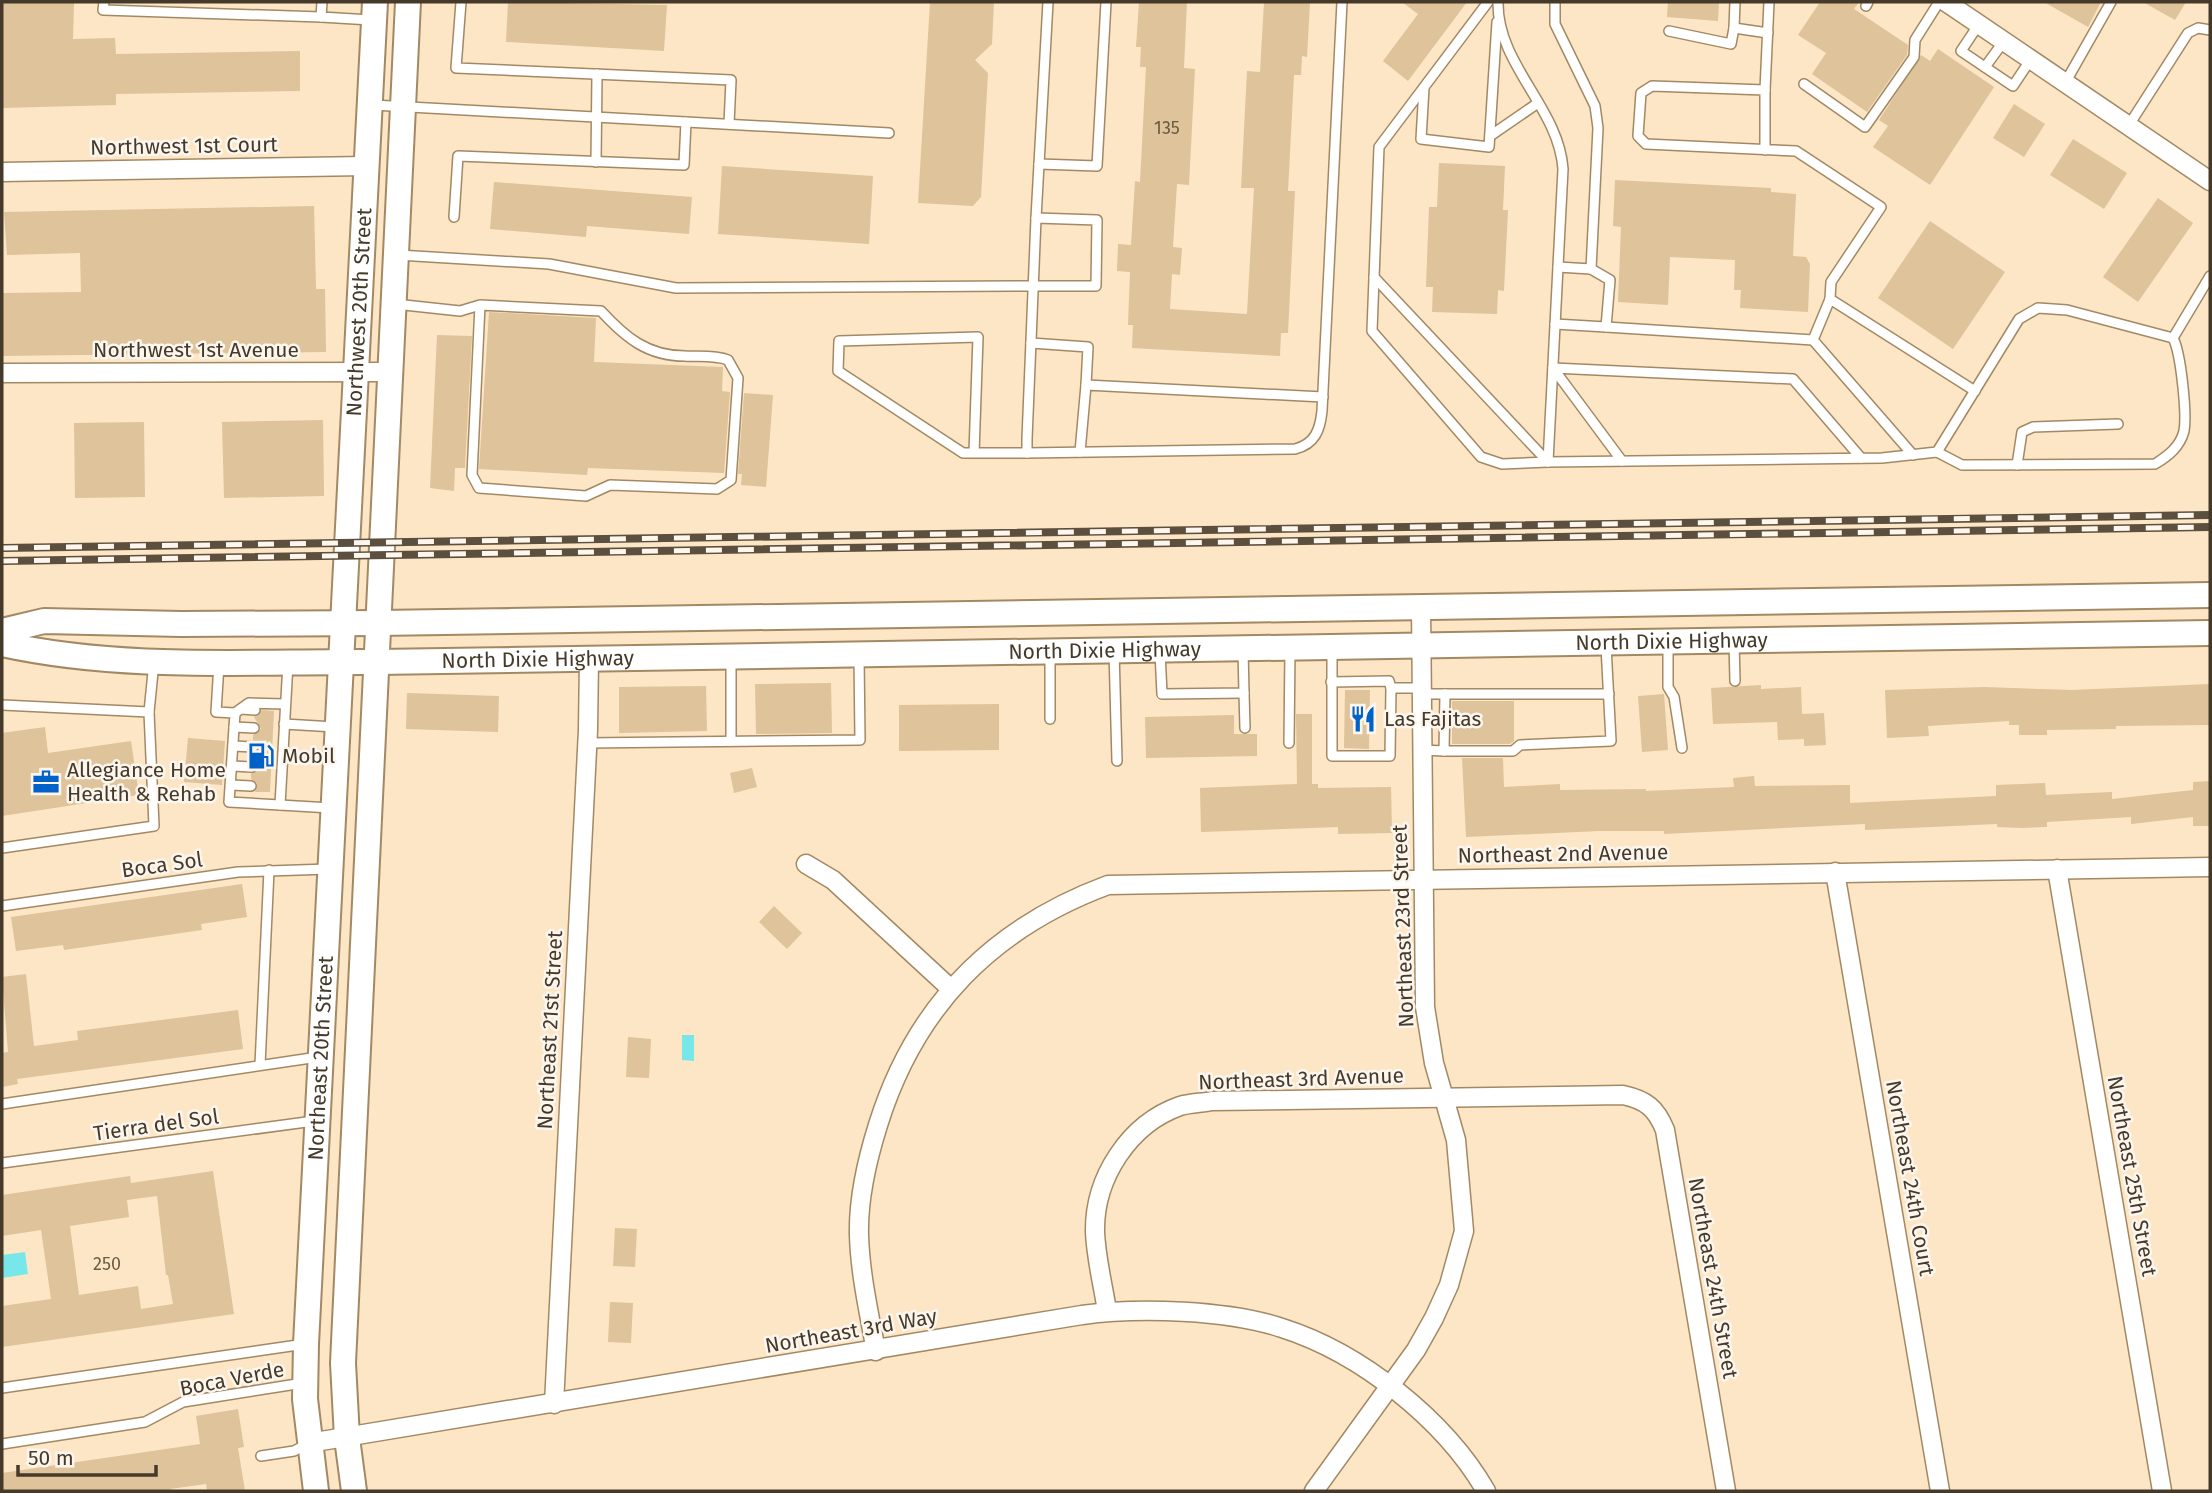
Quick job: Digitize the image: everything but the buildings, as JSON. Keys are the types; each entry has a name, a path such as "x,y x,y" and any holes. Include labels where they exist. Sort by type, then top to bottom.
{"main road":[{"name":"Northwest 20th Street","path":"379,623 408,2"},
{"name":"Northwest 20th Street","path":"343,623 374,11"},
{"path":"364,204 385,245 396,255"},
{"name":"North Dixie Highway","path":"2,631 44,621 181,624 379,623 2210,595"},
{"path":"930,615 930,653"},
{"name":"Northeast 20th Street","path":"316,1491 309,1443 305,1383 306,1344 328,869 343,623"},
{"name":"Northeast 20th Street","path":"354,1491 347,1438 343,1363 379,623"},
{"name":"North Dixie Highway","path":"2,644 45,653 154,661 378,662 2210,633"},
{"path":"324,963 364,961"}],"street":[{"path":"1957,5 1979,24 2210,181"},
{"name":"Northwest 1st Court","path":"2,172 366,166"},
{"name":"Northwest 1st Avenue","path":"2,373 390,372"},
{"name":"Northeast 23rd Street","path":"1314,1491 1434,1318 1449,1285 1464,1231 1456,1140 1430,1045 1425,1007 1421,607"},
{"name":"Northeast 21st Street","path":"554,1404 589,659"},
{"path":"806,864 833,880 951,989"},
{"name":"Northeast 2nd Avenue","path":"876,1351 859,1235 864,1181 885,1101 903,1058 951,989 991,949 1028,922 1064,901 1108,885 2210,867"},
{"name":"Northeast 25th Street","path":"2056,869 2162,1491"},
{"name":"Northeast 24th Court","path":"1835,873 1940,1491"},
{"name":"Northeast 3rd Avenue","path":"1107,1311 1095,1232 1099,1197 1116,1158 1134,1136 1153,1121 1180,1106 1212,1101 1623,1095"},
{"name":"Northeast 24th Street","path":"1623,1095 1642,1099 1650,1105 1657,1111 1665,1130 1726,1491"},
{"name":"Northeast 3rd Way","path":"309,1443 1107,1311 1160,1310 1282,1328 1354,1362 1390,1385 1433,1422 1486,1491"}],"lane":[{"path":"104,2 103,10 174,7 321,17 374,11"},
{"path":"248,2 248,14"},
{"path":"321,17 322,2"},
{"path":"461,2 456,68 731,80 729,124"},
{"path":"1027,453 1048,2"},
{"path":"1039,164 1097,166 1106,2"},
{"path":"974,453 978,337 839,341 838,370 963,453 974,453 1027,453 1080,453 1295,449 1305,447 1317,433 1323,397 1342,2"},
{"path":"1488,2 1379,147 1372,331 1480,457 1502,464 1861,458 1937,452 1962,465 2155,464 2172,453 2183,432 2180,351 2173,338 2067,310 2038,308 2019,319 1937,452"},
{"path":"1424,88 1421,139 1489,147 1498,2"},
{"path":"1555,2 1555,24 1595,106 1598,128 1591,269"},
{"path":"1669,31 1731,44 1735,2"},
{"path":"1765,150 1769,2"},
{"path":"1804,84 1865,127 1914,57 1915,40 1940,2"},
{"path":"2065,83 2111,2"},
{"path":"1498,17 1509,50 1562,145 1548,462"},
{"path":"1979,24 1961,51 2013,86 2031,59"},
{"path":"1734,28 1768,33"},
{"path":"2129,125 2188,33 2198,28 2210,30"},
{"path":"1985,67 2004,41"},
{"path":"596,162 597,74"},
{"path":"1765,90 1652,86 1641,93 1638,136 1646,144 1796,151 1881,207 1831,282 1830,299 1813,340"},
{"path":"1490,136 1538,103"},
{"path":"370,104 889,133"},
{"path":"454,216 457,156 684,165 686,122"},
{"path":"396,255 549,264 676,288 1096,286 1097,220 1036,218"},
{"path":"1558,267 1591,269 1610,280 1606,327"},
{"path":"2173,338 2210,276"},
{"path":"1374,277 1548,462"},
{"path":"1830,299 1975,391"},
{"path":"393,303 460,311 480,305 601,311 618,330 639,346 668,356 728,360 738,378 731,480 717,489 610,485 586,496 479,488 472,475 480,305"},
{"path":"1555,324 1813,340 1913,455"},
{"path":"1031,343 1088,347 1080,453"},
{"path":"1553,368 1793,379 1861,458"},
{"path":"1553,368 1622,461"},
{"path":"1086,385 1323,397"},
{"path":"2017,465 2022,432 2033,427 2118,424"},
{"path":"1734,640 1735,681"},
{"path":"1668,642 1668,687 1674,697 1682,747"},
{"path":"1421,750 1513,751 1520,745 1611,741 1606,643"},
{"path":"1331,682 1389,681 1390,756 1332,756 1331,682 1332,647"},
{"path":"1289,743 1290,648"},
{"path":"1243,649 1245,728"},
{"path":"1160,650 1162,694 1244,694"},
{"path":"1114,651 1117,761"},
{"path":"1050,652 1050,719"},
{"path":"587,743 860,740 859,655"},
{"path":"731,657 731,741"},
{"path":"2,848 154,826 149,712 154,661"},
{"path":"219,662 216,712 255,710"},
{"path":"280,805 275,787 276,769 283,749 288,662"},
{"path":"1391,688 1445,694 1609,694"},
{"path":"1444,751 1445,694"},
{"path":"285,708 249,703 238,711 234,727 229,802 332,808"},
{"path":"2,705 149,712"},
{"path":"274,711 285,708"},
{"path":"234,727 254,728"},
{"path":"273,729 337,727"},
{"path":"233,746 253,747"},
{"path":"272,748 283,749"},
{"path":"232,766 252,767"},
{"path":"231,785 251,786"},
{"name":"Boca Sol","path":"2,906 238,872 328,869"},
{"path":"260,1065 269,870"},
{"path":"2,1104 319,1057"},
{"name":"Tierra del Sol","path":"2,1163 316,1121"},
{"path":"2,1388 306,1344"},
{"name":"Boca Verde","path":"2,1444 145,1422 183,1402 305,1383"},
{"path":"261,1455 294,1451 309,1443"}],"water":[{"path":"682,1035 694,1035 694,1061 682,1060"},
{"path":"25,1252 28,1274 2,1278 2,1255"}],"railway":[{"path":"2,548 2210,515"},
{"path":"2,561 2210,527"}],"place":[{"name":"Las Fajitas","path":"1363,719"},
{"name":"Mobil","path":"261,756"},
{"name":"Allegiance Home Health & Rehab","path":"46,782"}]}
